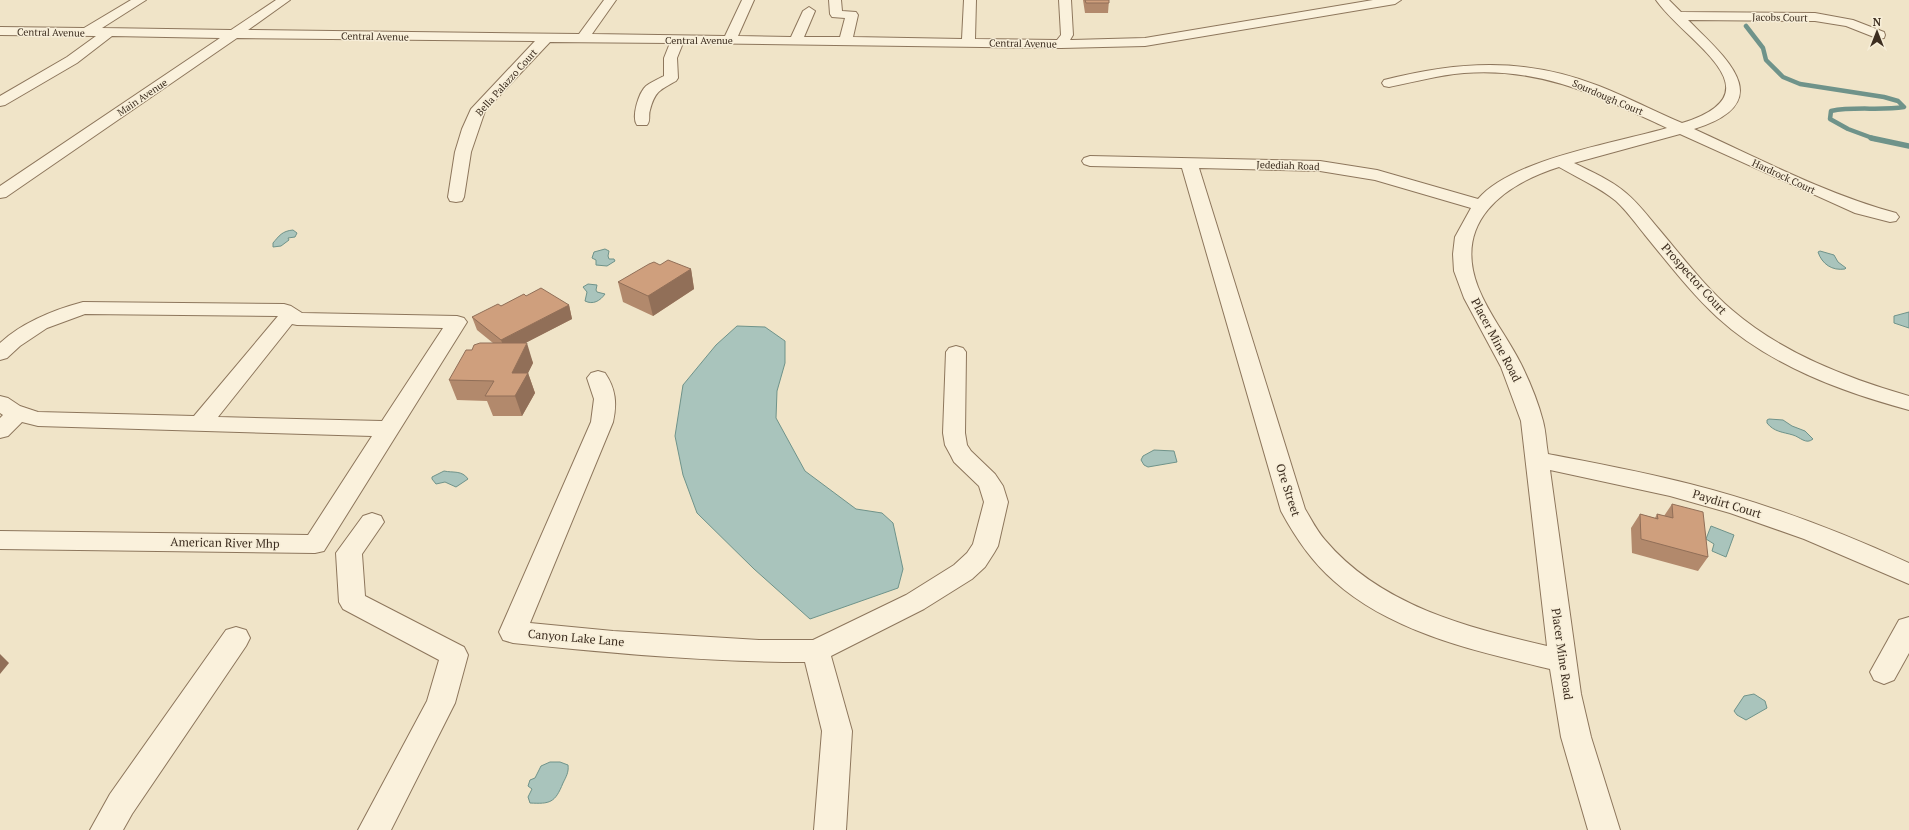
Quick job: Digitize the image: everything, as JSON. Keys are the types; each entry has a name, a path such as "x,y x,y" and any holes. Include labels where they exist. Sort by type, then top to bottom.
{"street":[{"path":"87,32 140,0"},
{"name":"Main Avenue","path":"0,193 284,0"},
{"path":"582,39 610,0"},
{"path":"730,40 748,0"},
{"path":"835,0 836,14 852,15 846,41"},
{"path":"968,43 970,0"},
{"path":"1061,44 1067,35 1065,0"},
{"name":"Central Avenue","path":"0,31 545,39 1061,44 1145,42 1395,0"},
{"name":"Placer Mine Road","path":"1604,830 1576,737 1562,661 1532,421 1522,389 1507,358 1476,306 1464,275 1462,256 1463,239 1468,223 1480,205 1493,193 1509,182 1527,173 1561,162 1705,121 1721,112 1729,105 1733,97 1735,85 1730,73 1724,64 1662,0"},
{"path":"796,41 809,11"},
{"name":"Jacobs Court","path":"1678,16 1815,17 1849,23 1879,35"},
{"path":"0,102 72,60 110,32"},
{"name":"Bella Palazzo Court","path":"456,198 460,169 472,120 478,109 545,39"},
{"path":"642,122 642,111 650,89 671,78 669,63 670,51 679,40"},
{"name":"Sourdough Court","path":"1389,83 1464,69 1498,69 1528,72 1584,85 1681,129"},
{"name":"Hardrock Court","path":"1681,129 1834,198 1861,209 1890,216"},
{"name":"Jedediah Road","path":"1090,161 1292,164 1348,169 1406,182 1480,205"},
{"name":"Prospector Court","path":"1561,162 1606,186 1625,200 1703,292 1742,327 1779,350 1824,373 1862,388 1909,403"},
{"name":"Ore Street","path":"1189,163 1293,511 1310,539 1334,566 1349,579 1385,604 1405,614 1448,632 1562,661"},
{"name":"American River Mhp","path":"0,354 13,342 40,324 83,308 284,310 297,320 457,322 315,544 0,540"},
{"path":"200,424 290,314"},
{"name":"Canyon Lake Lane","path":"598,378 604,389 606,399 602,422 513,632 613,642 759,651 816,651 914,602 963,572 976,560 985,546 996,502 991,486 987,480 962,456 956,445 954,433 956,352"},
{"path":"0,431 9,408 38,418 388,429"},
{"name":"Paydirt Court","path":"1538,460 1656,484 1713,499 1831,540 1909,574"},
{"path":"372,522 349,553 352,602 454,655 441,703 374,830"},
{"path":"1884,672 1909,628"},
{"path":"106,830 121,804 236,638"},
{"path":"816,651 837,731 830,830"}],"water":[{"path":"293,230 297,233 295,237 288,238 289,240 281,246 273,247 273,243 281,234 286,231"},
{"path":"605,249 609,251 609,259 614,259 615,261 607,266 596,265 596,260 592,258 594,252"},
{"path":"1820,251 1834,255 1838,262 1846,268 1836,269 1828,266 1822,260 1818,252"},
{"path":"588,284 597,285 597,292 605,294 601,299 591,303 585,301 587,292 583,287"},
{"path":"1909,312 1909,328 1894,323 1894,316"},
{"path":"737,326 765,327 785,341 785,363 777,391 776,418 805,471 856,509 882,513 893,523 903,569 898,588 810,619 754,569 697,513 683,475 675,436 683,385 716,345"},
{"path":"1767,420 1783,420 1792,426 1805,431 1813,439 1810,441 1805,441 1793,435 1776,430 1767,423"},
{"path":"1154,450 1174,451 1177,462 1148,467 1144,465 1141,460 1143,456"},
{"path":"444,471 463,474 468,479 456,487 445,482 436,484 432,477"},
{"path":"1711,526 1734,535 1726,557 1712,551 1714,544 1706,539"},
{"path":"1754,694 1765,701 1767,708 1746,720 1737,715 1734,711 1744,696"},
{"path":"550,762 560,762 568,765 567,774 560,790 551,801 530,803 528,797 532,789 528,786 530,780 535,778 541,766"}],"building":[{"path":"1085,0 1109,0 1109,3 1086,3"},
{"path":"668,260 691,269 648,296 618,282 649,264 654,262 660,265"},
{"path":"541,288 569,305 501,340 472,317 498,304 501,306 524,294 526,296"},
{"path":"480,343 527,343 512,373 528,373 515,396 485,396 494,381 449,380 466,350 472,350 474,345"},
{"path":"1672,504 1703,512 1708,557 1641,539 1640,514 1658,519 1657,514 1673,518"}],"waterway":[{"path":"1746,26 1763,48 1766,60 1783,77 1800,84 1884,97 1898,101 1904,107 1831,111 1830,119 1848,129 1874,139"},
{"path":"1874,139 1909,146"}]}
